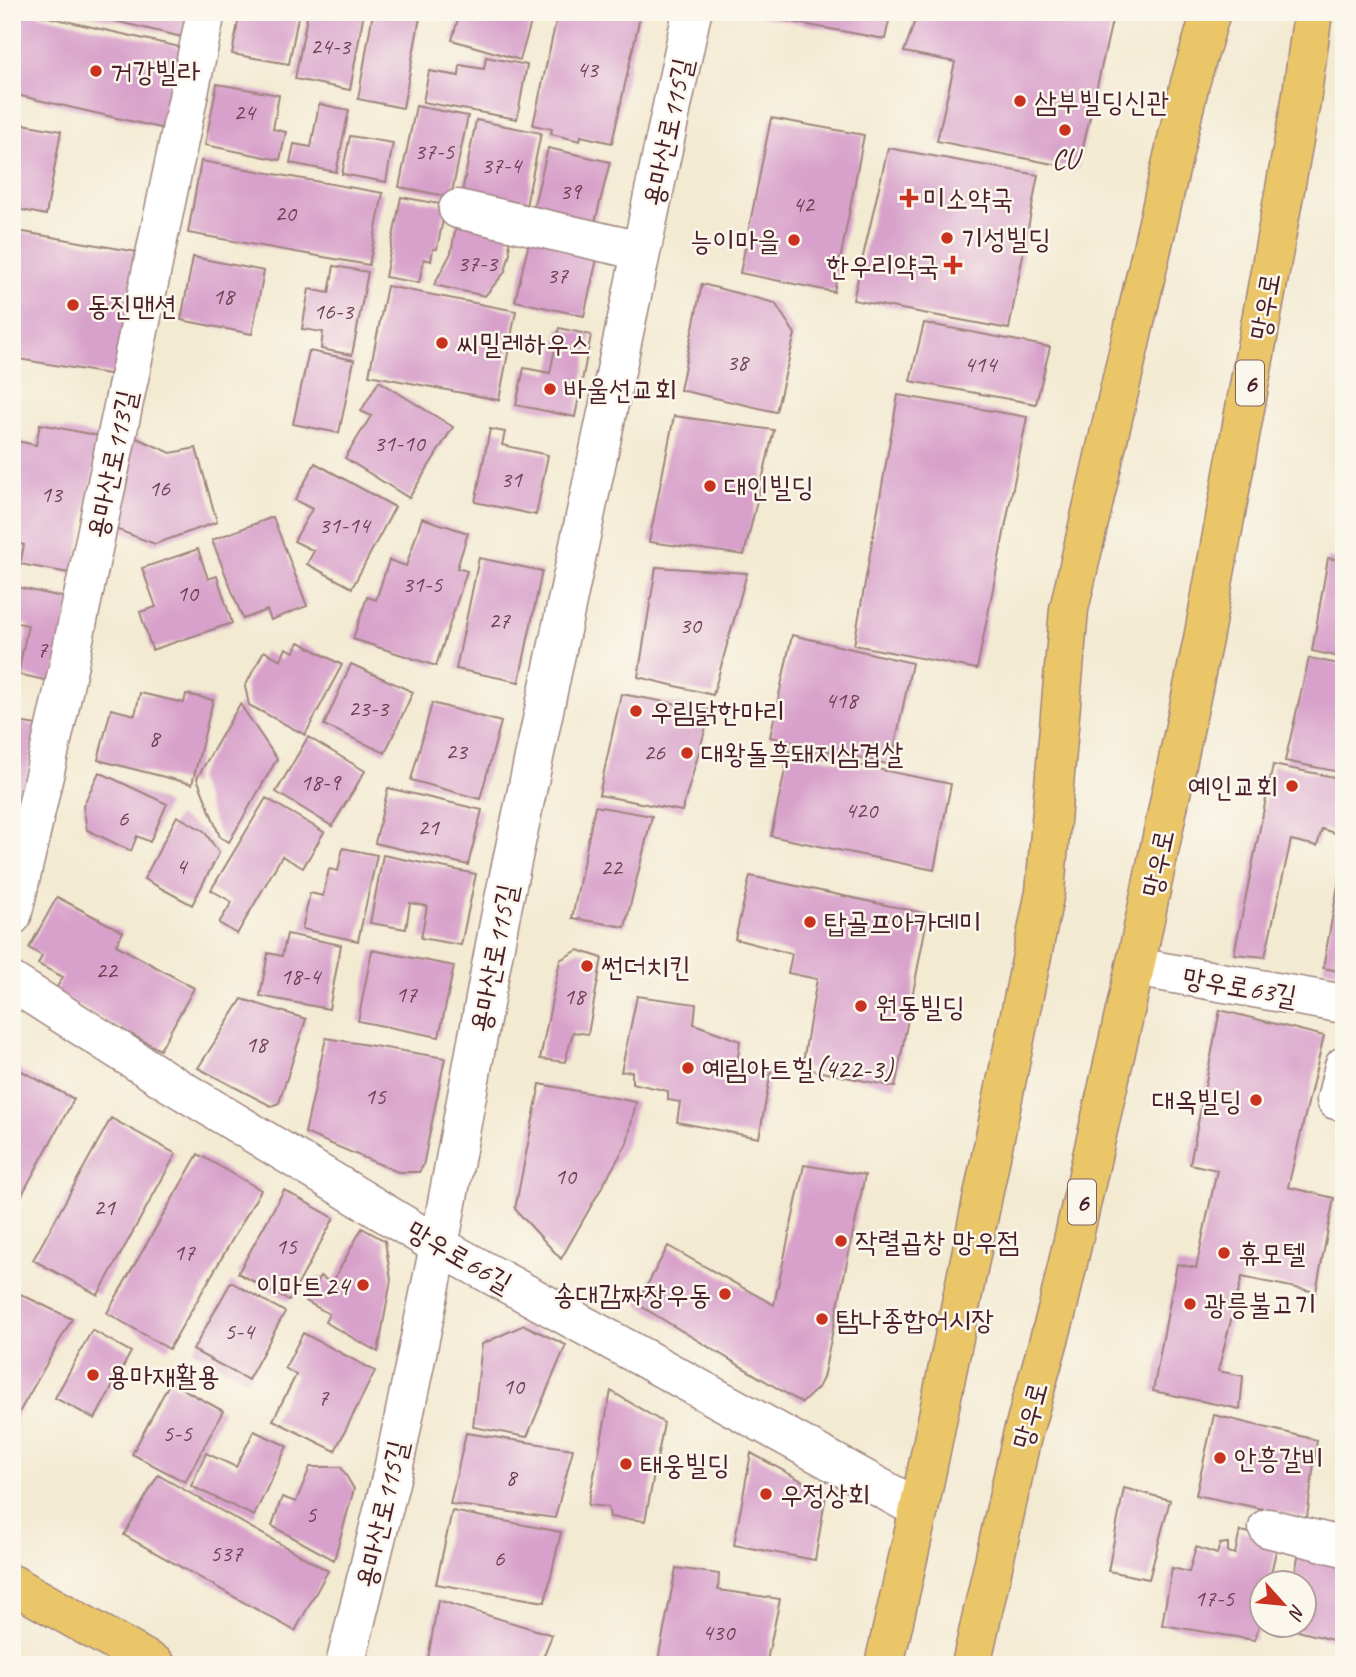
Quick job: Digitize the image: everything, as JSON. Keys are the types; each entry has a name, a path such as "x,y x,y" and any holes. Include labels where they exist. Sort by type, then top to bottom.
{"main road":[{"path":"884,1665 919,1509 1045,892 1069,609 1190,83 1211,12"},
{"name":"망우로","path":"971,1665 1022,1436 1057,1311 1135,967 1203,639 1301,102 1313,12"},
{"path":"12,1584 156,1665"}],"street":[{"name":"용마산로113길","path":"12,916 64,687 206,12"},
{"name":"용마산로115길","path":"345,1665 393,1470 439,1246 500,918 692,12"},
{"path":"458,209 641,251"},
{"name":"망우로63길","path":"1135,967 1344,1004"},
{"name":"망우로66길","path":"12,982 167,1081 439,1246 919,1509"},
{"path":"1268,1528 1344,1547"}],"building":[{"name":"거강빌라","path":"12,12 26,12 184,48 165,129 12,94"},
{"path":"77,12 188,12 182,37"},
{"path":"240,12 299,12 289,64 232,54"},
{"path":"308,12 364,12 350,90 295,79"},
{"path":"373,12 421,12 403,108 358,99"},
{"path":"460,12 534,12 520,60 452,40"},
{"path":"558,12 641,12 612,143 581,136 580,141 551,134 552,129 533,125"},
{"path":"754,12 891,12 885,39 754,15"},
{"name":"삼부빌딩신관","path":"918,12 1114,12 1078,169 937,141 955,62 904,52"},
{"path":"486,57 527,65 517,119 423,102 429,71 459,76 460,65 484,69"},
{"path":"217,84 279,95 273,129 286,132 280,160 205,145"},
{"path":"319,104 349,110 336,172 290,163 294,144 311,147"},
{"path":"416,106 468,116 451,197 399,187"},
{"path":"771,118 864,135 834,292 740,273"},
{"path":"476,120 541,133 525,211 461,198"},
{"path":"12,122 61,131 46,215 12,208"},
{"path":"350,136 393,143 386,182 342,174"},
{"path":"548,148 610,162 592,234 530,221"},
{"name":"기성빌딩","path":"888,148 1038,175 1009,329 853,300"},
{"path":"201,161 383,193 369,265 188,233"},
{"path":"401,197 446,205 437,249 433,249 431,261 424,259 419,283 385,277"},
{"path":"457,220 508,229 510,253 505,272 485,296 434,285 451,253"},
{"name":"동진맨션","path":"12,230 143,253 121,376 12,358"},
{"path":"531,234 599,250 584,316 515,301"},
{"path":"193,257 264,271 252,334 181,320"},
{"path":"334,266 368,272 352,355 321,349 323,332 302,329 309,289 329,293"},
{"path":"702,284 775,303 795,334 776,412 680,390"},
{"name":"씨밀레하우스","path":"387,286 516,311 499,400 369,375"},
{"path":"924,323 1050,347 1036,404 910,381"},
{"name":"바울선교회","path":"559,328 591,335 575,417 516,405 524,368 550,373"},
{"path":"309,351 354,360 339,433 293,424"},
{"path":"379,381 453,427 409,498 345,458 371,416 361,411"},
{"path":"898,395 1027,417 977,669 854,645"},
{"name":"대인빌딩","path":"674,416 774,430 744,555 649,542"},
{"path":"40,424 100,436 74,574 20,564 24,545 12,542 12,440 36,445"},
{"path":"490,429 505,432 502,445 548,455 536,515 475,502"},
{"path":"125,433 171,453 196,448 217,522 155,544 102,524"},
{"path":"315,463 395,507 352,588 307,564 314,551 294,541 312,509 295,500"},
{"path":"273,517 307,606 271,620 267,610 243,619 212,540"},
{"path":"422,518 468,533 457,568 467,571 436,666 353,639 367,597 376,600 389,560 406,566"},
{"path":"198,549 208,579 217,576 232,623 152,650 140,612 156,607 142,568"},
{"path":"479,558 542,571 519,682 456,669"},
{"path":"1328,558 1344,561 1344,658 1312,651"},
{"path":"656,567 747,573 713,695 638,677"},
{"path":"12,586 71,599 53,682 18,674 28,625 12,622"},
{"path":"792,635 912,663 891,765 770,737"},
{"path":"299,642 342,665 305,735 249,705 245,686 264,651 281,660 286,648 294,652"},
{"path":"1309,658 1344,665 1344,773 1285,761"},
{"path":"351,664 413,692 385,753 324,725"},
{"path":"140,693 184,703 186,694 213,700 192,784 98,760 111,709 135,715"},
{"path":"621,694 711,710 682,811 599,795"},
{"path":"432,703 501,722 480,799 411,780"},
{"path":"240,704 277,759 229,842 220,837 197,778"},
{"path":"12,721 37,725 20,812 12,810"},
{"path":"308,737 365,771 332,826 276,792"},
{"path":"789,751 951,784 934,870 771,836"},
{"path":"1273,765 1344,779 1344,836 1322,829 1317,846 1291,840 1265,957 1234,954"},
{"path":"99,772 167,804 150,842 137,836 131,851 87,830 83,806"},
{"path":"388,788 482,810 468,865 375,843"},
{"path":"266,798 324,832 303,868 282,856 237,934 219,923 232,902 211,890"},
{"path":"595,806 652,816 625,927 572,918"},
{"path":"177,816 204,831 219,853 192,905 144,879"},
{"path":"343,848 377,855 358,941 302,929 310,893 323,896 329,869 338,871"},
{"path":"383,855 476,874 461,945 421,938 427,906 410,903 406,929 370,923"},
{"path":"1344,863 1344,972 1323,968"},
{"name":"원동빌딩","path":"750,876 928,914 895,1087 802,1068 817,979 788,973 792,954 735,939"},
{"path":"57,897 123,932 116,945 194,988 160,1050 54,992 63,977 38,964 42,956 29,948"},
{"path":"287,934 341,945 329,1009 260,996 268,953 282,956"},
{"path":"372,950 454,966 439,1037 358,1021"},
{"path":"578,950 602,958 588,1034 573,1032 565,1062 540,1059 560,960"},
{"name":"예림아트힐(422-3)","path":"637,996 696,1004 694,1024 740,1041 737,1065 771,1071 759,1138 677,1122 680,1102 668,1100 668,1091 632,1083 632,1071 621,1072"},
{"path":"242,999 306,1019 279,1103 271,1106 198,1068"},
{"path":"1220,1010 1324,1036 1288,1187 1334,1198 1316,1292 1242,1277 1218,1371 1243,1376 1240,1409 1153,1391 1177,1264 1196,1268 1217,1170 1190,1164"},
{"path":"326,1038 445,1058 423,1166 419,1172 398,1172 305,1133"},
{"path":"18,1069 74,1099 12,1213 12,1079"},
{"path":"540,1084 636,1102 627,1143 561,1259 515,1209"},
{"path":"111,1118 176,1154 98,1295 33,1260"},
{"path":"198,1154 261,1190 169,1349 107,1313"},
{"path":"804,1165 865,1175 823,1378 818,1388 802,1403 637,1304 668,1246 774,1305"},
{"path":"284,1190 334,1218 289,1301 238,1273"},
{"path":"362,1228 385,1241 391,1280 378,1352 325,1322 329,1314 306,1301 320,1276 332,1283"},
{"path":"231,1282 285,1312 248,1380 193,1350"},
{"path":"12,1290 72,1319 12,1425"},
{"path":"524,1325 566,1345 527,1437 473,1427 482,1344"},
{"name":"용마재활용","path":"92,1330 131,1352 95,1419 55,1398"},
{"path":"303,1333 375,1371 335,1451 273,1420 296,1375 285,1368"},
{"path":"170,1382 223,1411 185,1482 132,1454"},
{"name":"태웅빌딩","path":"611,1391 664,1423 645,1521 610,1517 608,1507 588,1505"},
{"path":"1214,1415 1317,1440 1307,1518 1196,1495"},
{"path":"254,1431 287,1446 254,1516 191,1486 206,1453 236,1467"},
{"path":"466,1433 573,1449 555,1518 450,1504"},
{"path":"751,1453 826,1494 815,1560 734,1545"},
{"path":"310,1467 341,1467 354,1489 334,1560 272,1526 282,1497 296,1502"},
{"path":"158,1475 328,1571 295,1631 124,1535"},
{"path":"1124,1488 1170,1500 1149,1579 1108,1571"},
{"path":"452,1511 561,1532 545,1602 436,1584"},
{"path":"1240,1531 1279,1538 1272,1568 1248,1568 1248,1638 1255,1640 1162,1625 1172,1568 1189,1572 1196,1547 1217,1554 1220,1544 1228,1543 1228,1552 1235,1554"},
{"path":"1300,1547 1344,1557 1344,1643 1318,1636 1318,1568 1296,1568"},
{"path":"676,1568 719,1574 718,1590 780,1599 766,1665 657,1665"},
{"path":"438,1600 552,1635 540,1665 427,1665"}],"place":[{"name":"거강빌라","path":"96,71"},
{"name":"삼부빌딩신관","path":"1020,101"},
{"name":"CU","path":"1065,130"},
{"name":"미소약국","path":"909,198"},
{"name":"기성빌딩","path":"947,238"},
{"name":"능이마을","path":"794,240"},
{"name":"한우리약국","path":"953,265"},
{"name":"동진맨션","path":"73,305"},
{"name":"씨밀레하우스","path":"442,343"},
{"name":"바울선교회","path":"550,389"},
{"name":"대인빌딩","path":"710,486"},
{"name":"우림닭한마리","path":"636,711"},
{"name":"대왕돌흑돼지삼겹살","path":"687,753"},
{"name":"예인교회","path":"1292,786"},
{"name":"탑골프아카데미","path":"810,922"},
{"name":"썬더치킨","path":"587,966"},
{"name":"원동빌딩","path":"861,1006"},
{"name":"예림아트힐(422-3)","path":"688,1068"},
{"name":"대옥빌딩","path":"1256,1100"},
{"name":"작렬곱창 망우점","path":"841,1241"},
{"name":"휴모텔","path":"1224,1253"},
{"name":"이마트24","path":"363,1285"},
{"name":"송대감짜장우동","path":"725,1294"},
{"name":"광릉불고기","path":"1190,1304"},
{"name":"탐나종합어시장","path":"822,1319"},
{"name":"용마재활용","path":"93,1375"},
{"name":"안흥갈비","path":"1220,1458"},
{"name":"태웅빌딩","path":"626,1464"},
{"name":"우정상회","path":"766,1494"}]}
